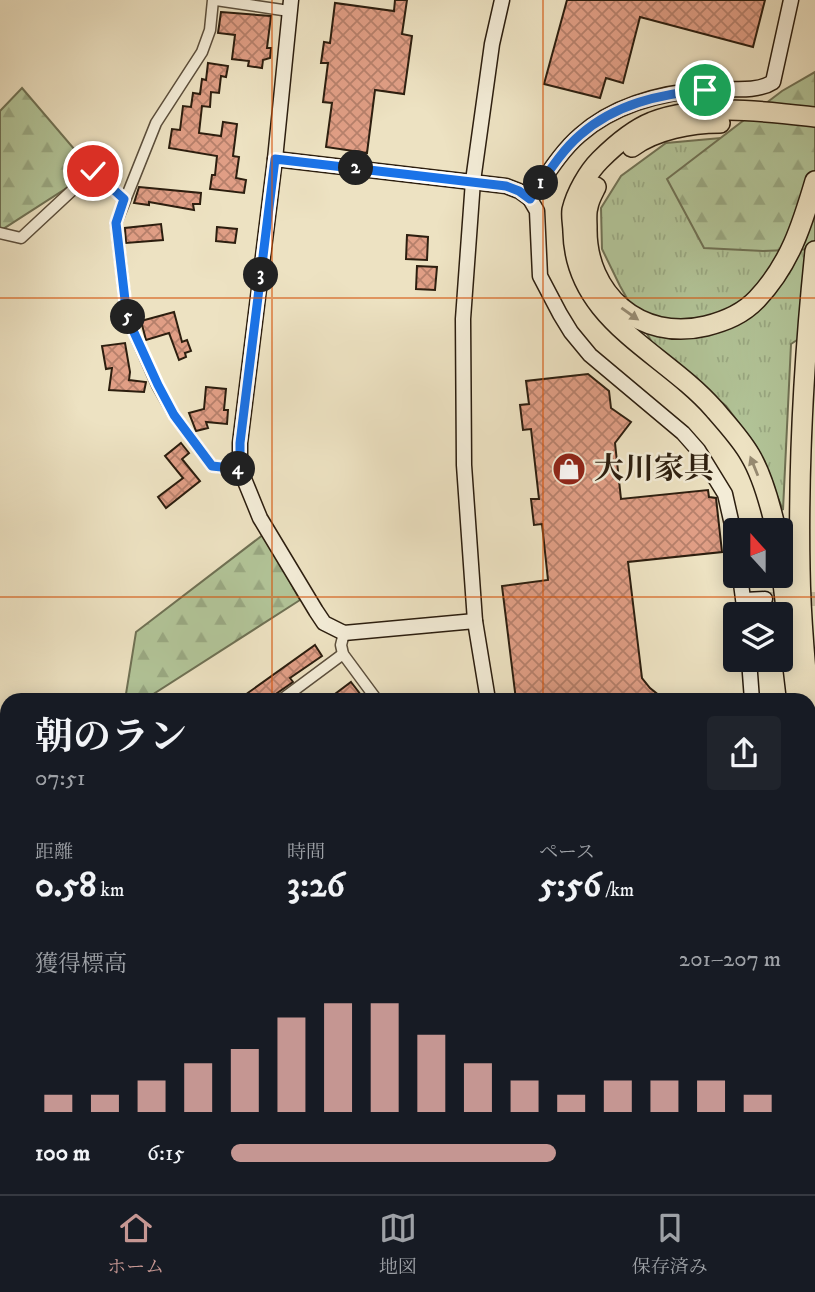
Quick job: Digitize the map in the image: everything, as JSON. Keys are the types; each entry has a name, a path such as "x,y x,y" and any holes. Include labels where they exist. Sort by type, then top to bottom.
{"highway":[{"path":"773,518 751,456 712,407 624,332 607,315 587,287 573,249 572,210 589,171 619,142 649,123 689,112 738,111 815,117"},
{"path":"815,127 705,123 664,132 635,144 601,175 587,207 587,244 595,274 610,298 636,319 665,328 695,328 730,320 756,301 779,271 800,233 815,181"},
{"path":"808,693 800,568 801,427 815,251"},
{"path":"784,588 796,693"}],"street":[{"path":"240,469 212,466 191,440 158,385 127,317 116,223 156,123 202,52 214,0 290,6 275,159 240,443 240,469 260,518 324,623 344,633 475,621"},
{"path":"487,693 475,621 464,465 463,319 473,181 492,44 502,0"},
{"path":"530,199 579,135 627,107 656,96 759,88 773,82 791,0"},
{"path":"275,159 506,186 530,199 537,211 540,275 571,332 590,355 683,433 698,450 725,494 730,518"},
{"path":"0,233 21,238 93,171 124,199"},
{"path":"759,602 765,600"},
{"path":"344,633 341,645 344,654 372,693"},
{"path":"291,693 344,654"},
{"path":"750,672 751,693"}],"green space":[{"path":"815,72 815,249 763,251 704,248 667,179 782,91"},
{"path":"22,88 93,171 0,231 0,111"},
{"path":"721,138 815,145 815,328 791,344 783,510 756,446 726,406 654,346 602,249 601,208 621,176 666,143"},
{"path":"264,534 300,600 155,693 126,693 136,632"}],"building":[{"path":"395,0 407,0 402,34 412,36 404,94 375,90 367,153 326,147 332,103 323,102 328,63 321,63 324,42 330,43 335,3 394,11"},
{"path":"567,0 765,0 753,47 640,17 623,83 606,78 600,98 544,84"},
{"path":"221,12 271,16 267,48 271,48 270,58 263,60 262,68 248,66 249,61 232,59 235,35 218,33"},
{"path":"208,63 228,66 226,77 221,76 219,93 211,92 210,107 202,106 199,133 221,136 223,122 237,124 233,156 239,157 236,178 246,180 244,193 210,189 217,156 169,148 172,129 180,130 183,106 191,107 193,93 200,94 202,79 206,80"},
{"path":"139,187 201,193 200,204 193,204 194,210 149,202 149,205 134,203"},
{"path":"161,224 163,240 126,243 125,228"},
{"path":"217,227 237,229 235,243 216,241"},
{"path":"407,235 428,237 427,260 406,259"},
{"path":"417,266 437,267 435,290 416,289"},
{"path":"174,312 182,342 187,340 191,351 179,360 169,333 146,340 141,321"},
{"path":"125,343 129,380 146,382 144,392 109,390 112,368 106,369 102,346"},
{"path":"588,374 609,391 611,408 631,422 615,443 621,499 708,490 709,497 716,498 722,552 628,562 642,678 656,693 515,693 502,586 548,580 542,524 534,525 531,499 539,499 531,429 523,430 520,405 529,404 526,381"},
{"path":"206,387 226,389 224,410 228,410 227,424 206,422 208,428 196,431 189,413 204,409"},
{"path":"181,443 189,453 182,459 200,481 166,508 158,497 183,478 165,456"},
{"path":"315,645 322,656 290,678 293,682 277,693 248,693"},
{"path":"351,682 359,693 336,693"}],"tunnel":[{"path":"765,599 815,599"}],"place":[{"name":"大川家具","path":"569,469"}],"route":[{"path":"93,171 124,199 116,223 127,317 158,385 174,415 212,466 240,469 240,443 275,159 506,186 530,199 579,135 601,120 656,96 705,90"}]}
